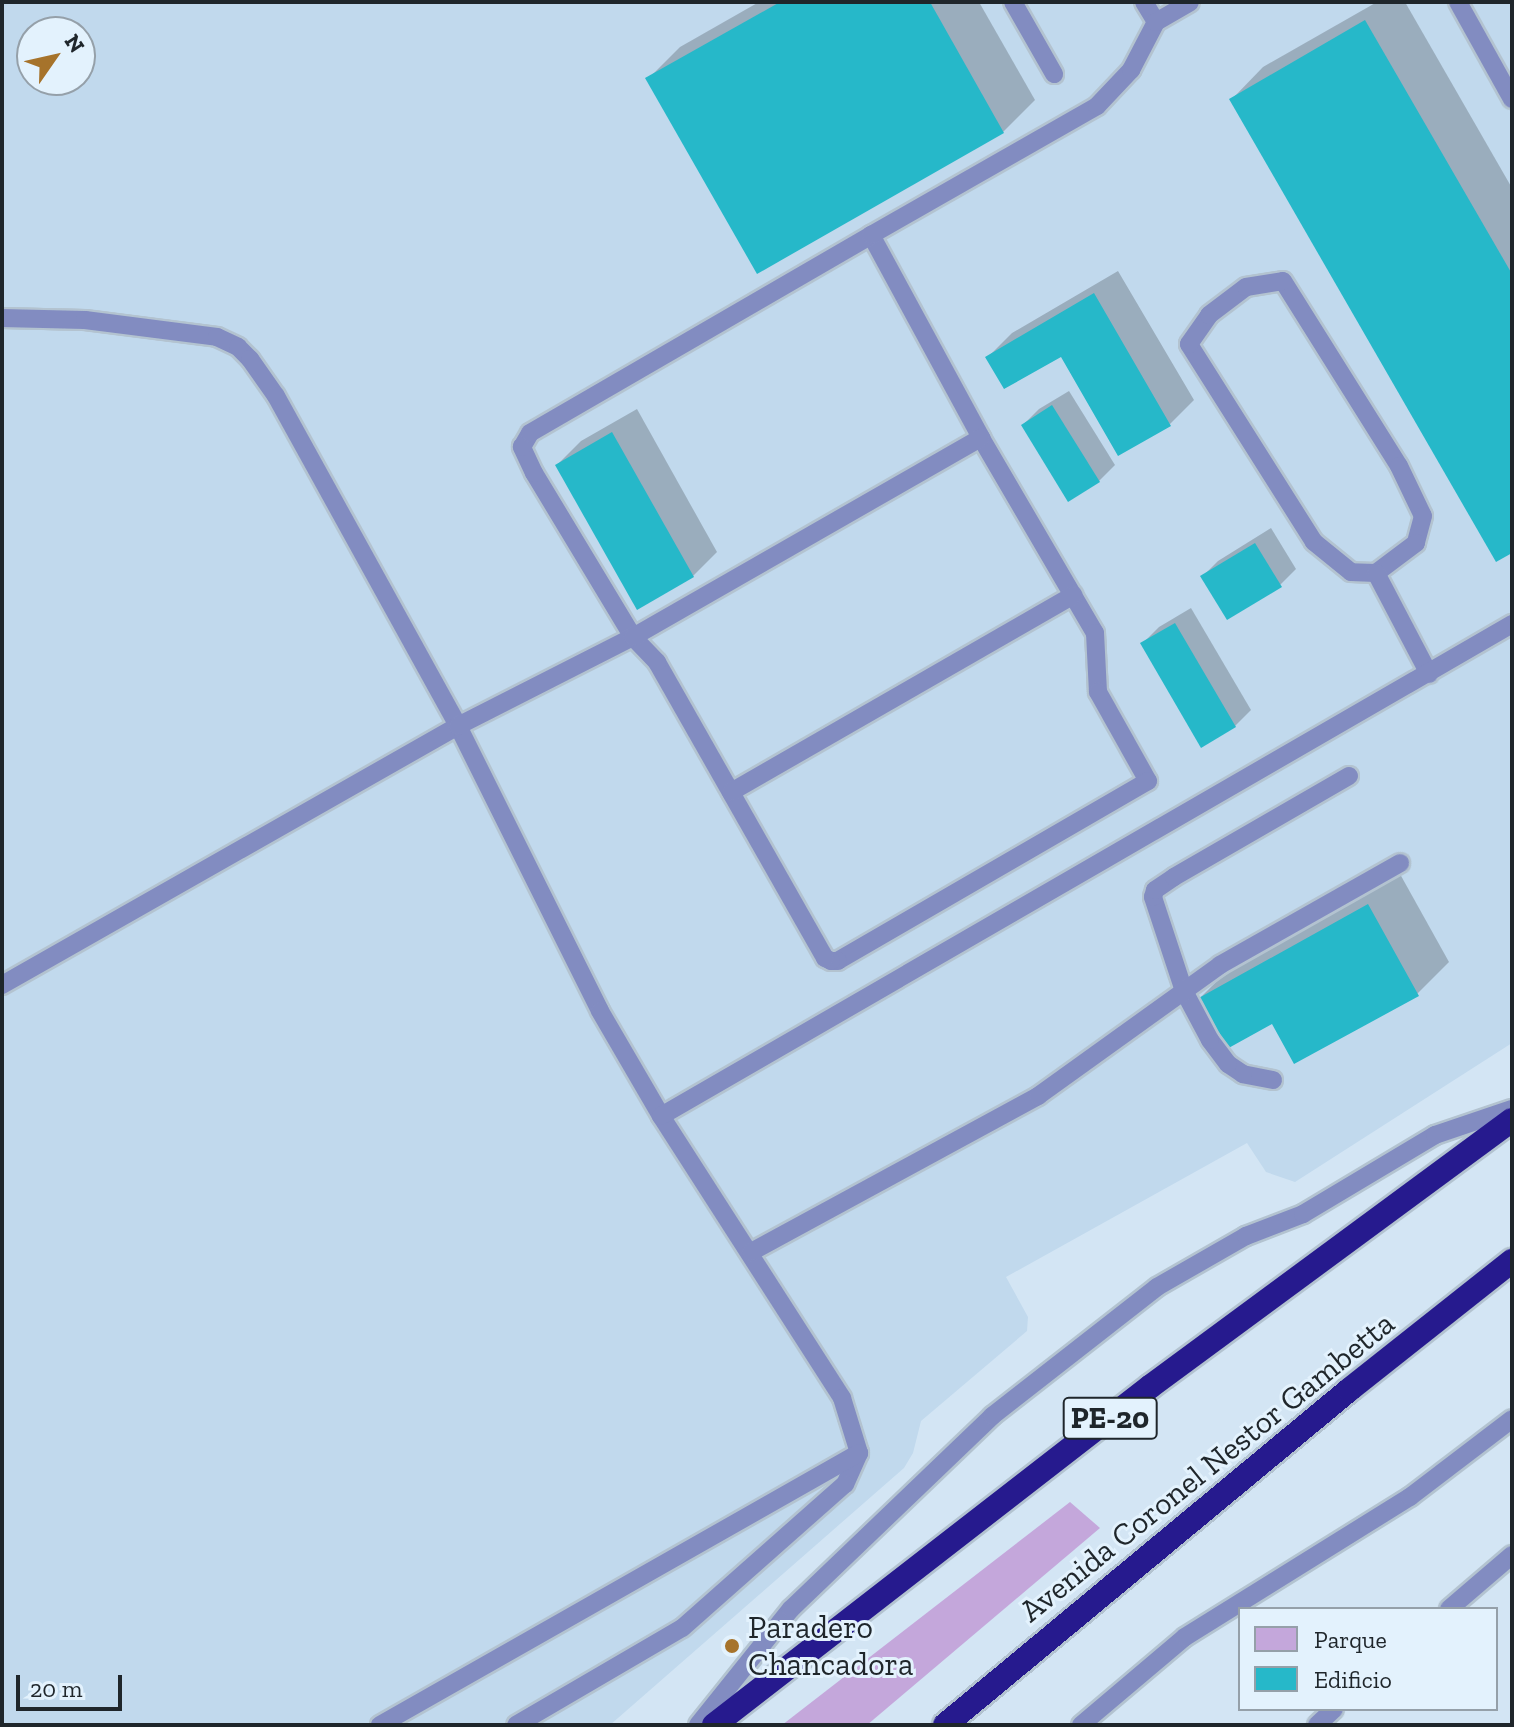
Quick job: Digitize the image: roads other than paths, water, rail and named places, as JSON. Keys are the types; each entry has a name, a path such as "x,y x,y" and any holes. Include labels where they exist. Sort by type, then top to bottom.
{"highway":[{"name":"PE-20","path":"714,1725 1151,1386 1512,1120"},
{"name":"Avenida Coronel Nestor Gambetta","path":"945,1725 1349,1390 1512,1261"}],"lane":[{"path":"1013,2 1054,74"},
{"path":"1144,2 1156,22"},
{"path":"871,235 981,438 1095,633 1098,692 1148,781 838,961 825,958 657,662 633,637 534,473 522,447 525,439 871,235 1097,106 1131,70 1156,22 1190,2"},
{"path":"1458,2 1512,99"},
{"path":"1283,281 1399,466 1423,516 1416,543 1376,573 1351,572 1314,542 1189,344 1209,315 1246,287 1283,281"},
{"path":"2,318 85,320 217,337 238,347 276,396 458,726 600,1011 661,1116 842,1398 859,1453 845,1484 682,1628 516,1725"},
{"path":"2,985 458,726 633,637 981,438"},
{"path":"1376,573 1429,674"},
{"path":"731,792 1073,595"},
{"path":"661,1116 1512,624"},
{"path":"1273,1080 1243,1074 1228,1064 1210,1040 1184,991 1153,897 1155,890 1349,776"},
{"path":"751,1252 1038,1096 1220,965 1400,863"},
{"path":"698,1725 791,1609 992,1416 1157,1287 1246,1236 1303,1214 1435,1135 1512,1109"},
{"path":"1081,1725 1185,1637 1410,1497 1512,1419"},
{"path":"380,1725 859,1453"},
{"path":"1451,1607 1512,1555"},
{"path":"1317,1725 1332,1711"}],"place":[{"name":"Paradero Chancadora","path":"732,1646"}]}
